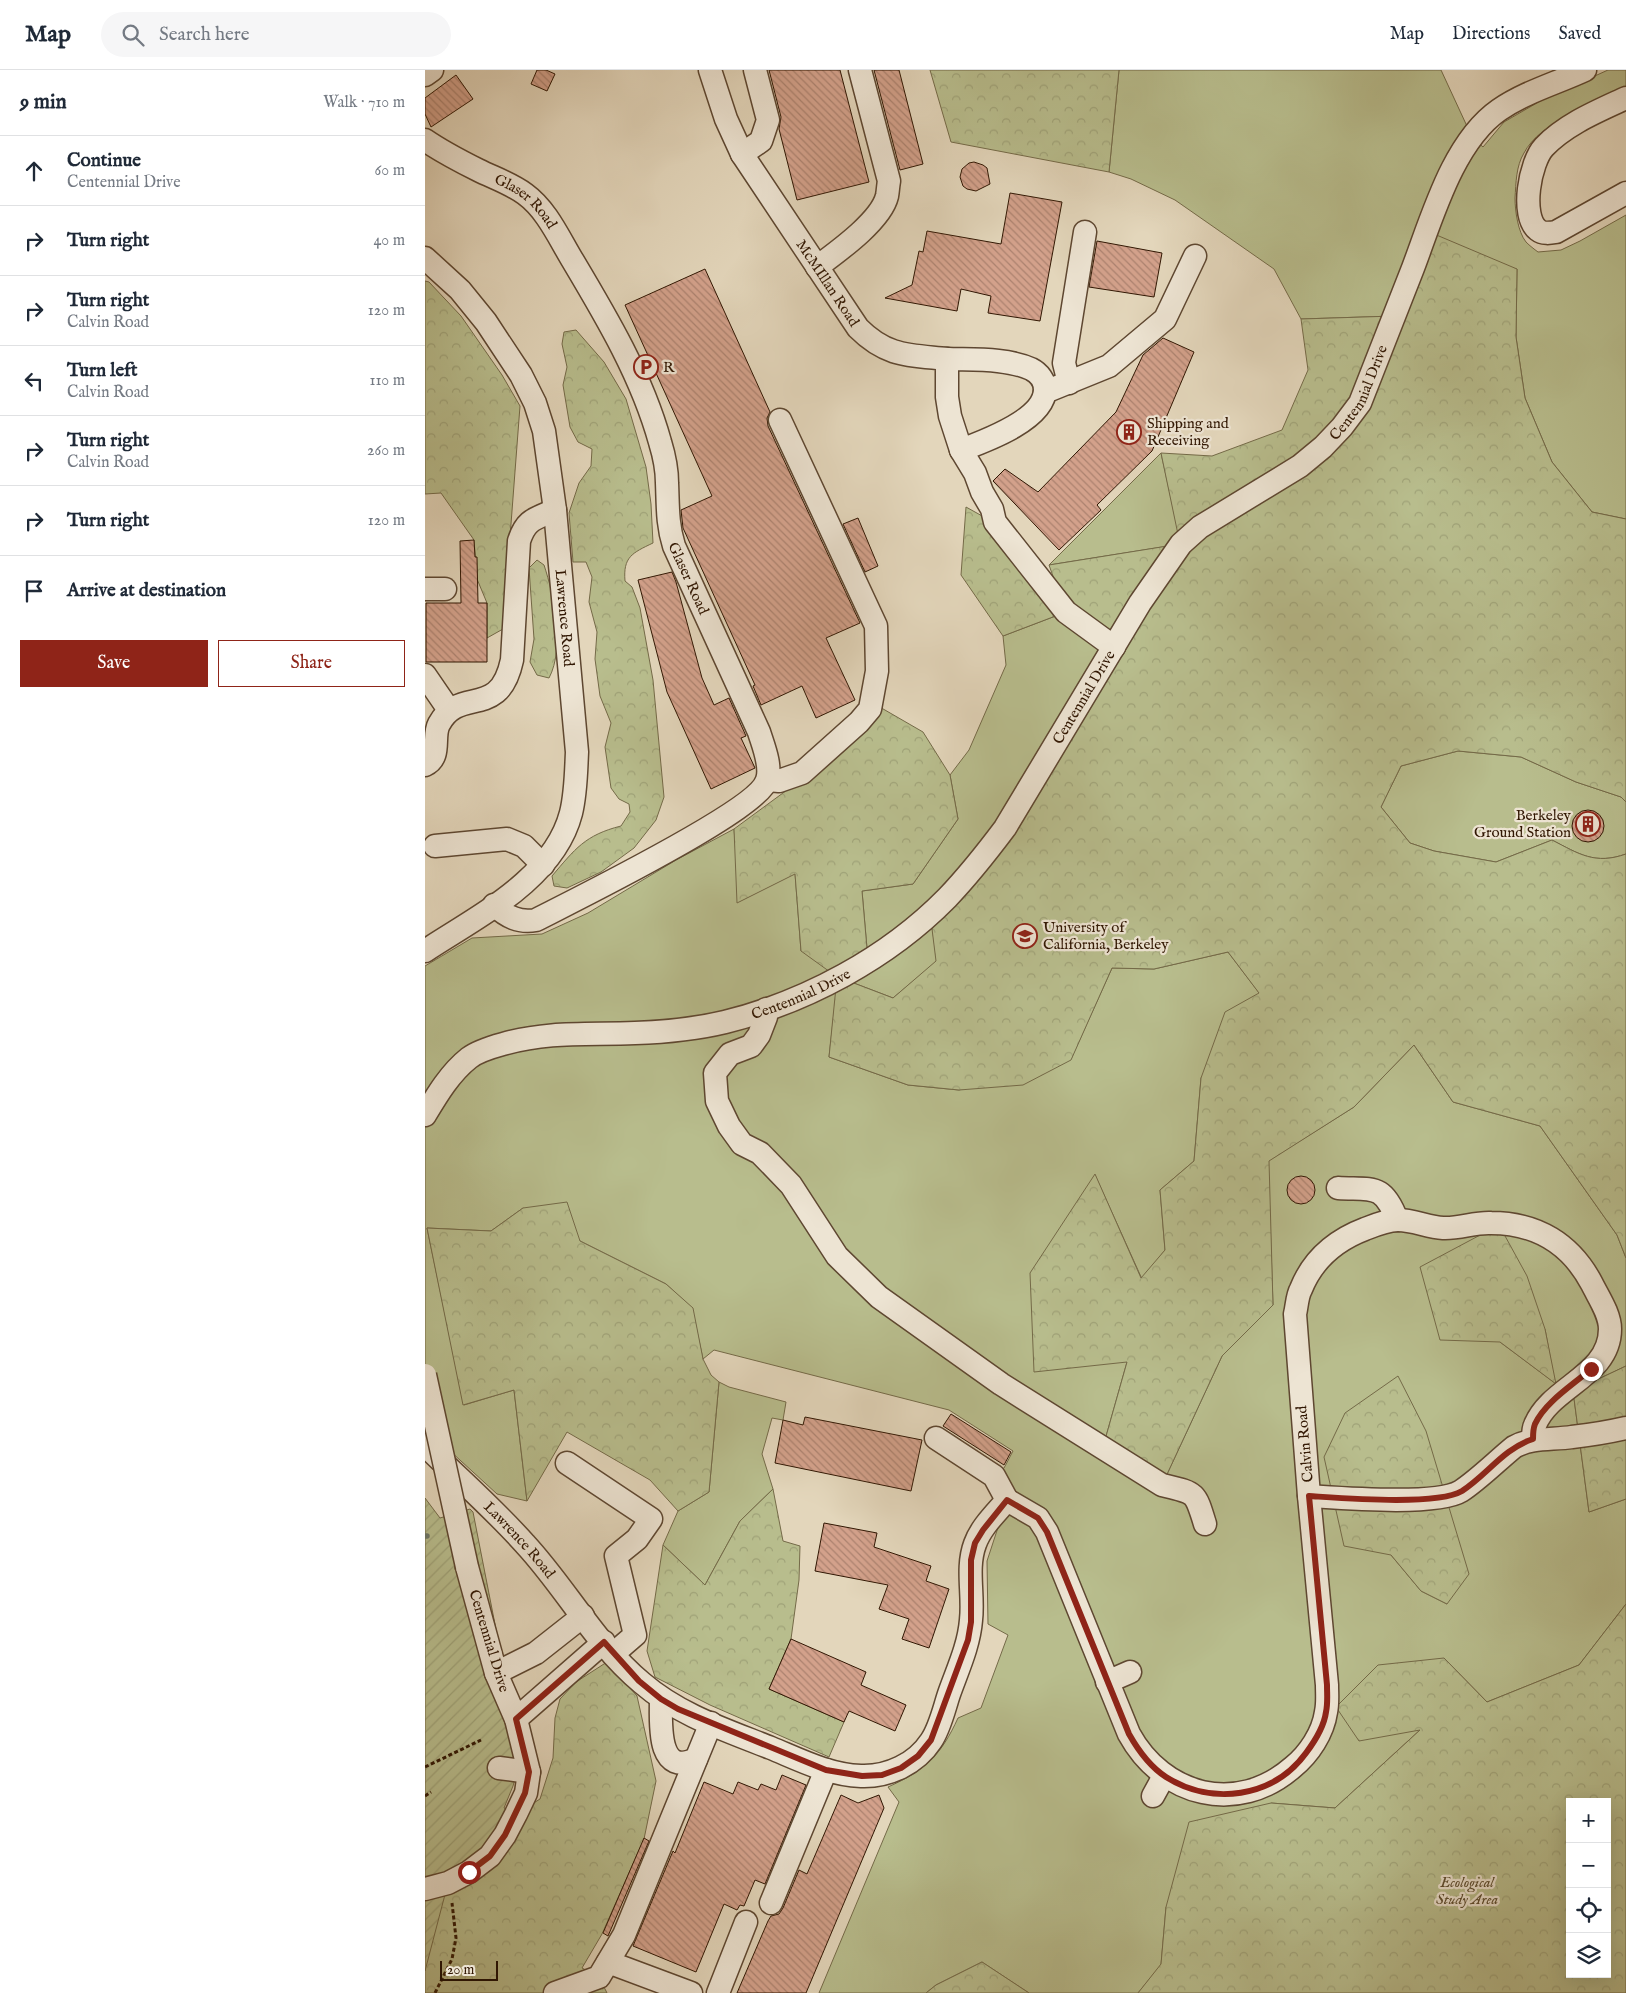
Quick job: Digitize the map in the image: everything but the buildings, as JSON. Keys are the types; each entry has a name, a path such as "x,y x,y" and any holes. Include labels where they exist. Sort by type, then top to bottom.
{"street":[{"path":"425,75 432,70"},
{"name":"McMIllan Road","path":"710,70 725,119 742,154 846,313 858,328 875,344 894,353 947,359 1002,362 1025,367 1033,370 1042,379 1045,392"},
{"path":"742,154 761,141 768,120 755,70"},
{"path":"817,267 851,241 881,210 887,197 889,181 860,70"},
{"name":"Centennial Drive","path":"425,1115 452,1075 469,1058 490,1048 542,1035 661,1032 724,1022 766,1009 812,991 868,960 903,936 947,899 1005,828 1161,570 1181,544 1199,527 1300,466 1323,447 1342,427 1359,403 1438,203 1454,167 1471,138 1499,110 1520,98 1585,70"},
{"path":"1626,98 1561,132 1543,149 1535,163 1530,185 1530,219 1538,230 1547,233 1556,232 1626,193"},
{"name":"Glaser Road","path":"425,140 477,170 509,184 526,195 540,208 610,325 645,396 660,441 667,481 669,531 674,546 759,732 767,763 768,780"},
{"path":"1069,383 1064,363 1085,232"},
{"path":"961,450 994,438 1023,421 1042,402 1045,392 1109,366 1165,319 1195,256"},
{"name":"Lawrence Road","path":"425,258 460,290 486,322 528,389 544,430 555,510 577,752 576,786 571,814 560,841 543,865 525,883 425,951"},
{"path":"947,359 947,397 950,416 961,450 963,485 984,517 995,522 1066,612 1114,647"},
{"path":"494,905 502,913 516,920 526,922 536,920 700,833 746,804 761,791 768,780 779,781 802,773 859,722 869,709 877,670 876,626 780,420"},
{"path":"425,765 434,756 438,724 449,710 493,696 502,688 509,676 512,660 519,541 523,528 530,522 555,510"},
{"path":"425,675 449,710"},
{"path":"435,846 507,839 524,846 543,865"},
{"path":"766,1009 766,1017 759,1035 751,1046 731,1054 715,1073 717,1101 729,1126 742,1144 760,1153 795,1190 821,1234 837,1256 879,1297 1001,1384 1162,1485 1193,1493 1205,1524"},
{"path":"1337,1188 1374,1190 1382,1194 1391,1204 1397,1220"},
{"name":"Calvin Road","path":"1007,1500 1038,1518 1047,1532 1107,1682 1137,1750 1164,1776 1180,1785 1199,1792 1220,1795 1247,1792 1261,1788 1283,1776 1300,1761 1317,1739 1326,1713 1327,1685 1309,1496 1295,1314 1300,1289 1315,1264 1329,1248 1349,1235 1379,1224 1397,1220 1419,1222 1443,1228 1497,1223 1531,1229 1545,1235 1573,1254 1586,1272 1605,1309 1610,1326 1609,1343 1602,1358 1551,1403 1540,1416 1535,1425 1533,1439"},
{"name":"Centennial Drive","path":"425,1375 467,1568 496,1674 516,1719 529,1772 525,1793 516,1814 490,1856 469,1872 448,1883 425,1889"},
{"path":"1309,1496 1441,1498 1461,1491 1514,1447 1533,1439 1572,1437 1626,1428"},
{"path":"609,1648 639,1681 661,1699 678,1709 711,1723 826,1770 862,1776 882,1775 901,1768 918,1756 931,1740 968,1640 971,1622 971,1560 975,1543 1007,1500 993,1476 936,1438"},
{"name":"Lawrence Road","path":"425,1445 526,1544 609,1648"},
{"path":"516,1719 609,1648 635,1635 616,1556 637,1539 651,1519 567,1463"},
{"path":"496,1674 536,1653 583,1616"},
{"path":"1107,1682 1130,1672"},
{"path":"661,1699 662,1739 665,1751 671,1758 679,1762 688,1762 696,1759"},
{"path":"555,1993 599,1977 624,1935 711,1723"},
{"path":"499,1768 529,1772"},
{"path":"771,1903 826,1770"},
{"path":"1153,1796 1164,1776"},
{"path":"717,1993 746,1922"},
{"path":"608,1962 691,1993"}],"path":[{"path":"425,1767 481,1740"},
{"path":"425,1796 431,1792"},
{"path":"435,1993 452,1959 456,1938 448,1883"}],"green space":[{"path":"930,70 1119,70 1109,172 951,142"},
{"path":"1119,70 1441,70 1472,137 1483,147 1504,122 1542,100 1608,70 1626,70 1626,87 1569,114 1542,132 1531,142 1519,163 1515,198 1516,215 1523,238 1538,252 1561,250 1626,215 1626,519 1592,512 1552,462 1525,398 1516,337 1517,269 1394,316 1301,319 1274,269 1175,200 1131,179 1109,172"},
{"path":"1427,231 1517,269 1516,337 1525,398 1552,462 1592,512 1626,519 1626,802 1621,797 1576,782 1521,757 1458,751 1401,766 1381,807 1410,843 1434,851 1496,862 1552,840 1579,853 1596,858 1615,857 1626,854 1626,1258 1617,1235 1540,1126 1453,1102 1414,1045 1354,1107 1269,1161 1273,1305 1222,1356 1162,1485 1103,1447 1127,1362 1034,1372 1030,1273 1095,1174 1141,1278 1165,1250 1160,1190 1194,1161 1201,1078 1225,1012 1259,993 1228,952 1154,969 1112,968 1071,1060 1023,1085 959,1090 908,1085 829,1057 837,977 801,951 795,874 737,903 734,829 787,790 878,706 923,732 950,775 958,819 913,884 862,891 868,960 838,977 893,998 936,961 930,913 947,899 1114,647 1066,612 1003,636 961,575 966,507 984,517 1065,610 1049,565 1180,544 1161,453 1212,456 1282,430 1308,370 1301,319 1394,316"},
{"path":"425,281 429,282 461,316 502,375 520,406 503,629 487,638 487,603 477,579 474,540 441,493 425,494"},
{"path":"576,330 604,362 626,399 646,467 651,504 653,543 634,553 627,561 625,581 632,587 640,608 653,680 664,797 656,820 634,848 601,872 567,888 554,886 552,876 582,844 598,834 621,826 630,812 629,804 619,799 611,788 605,747 611,723 600,696 595,659 597,632 589,602 592,577 586,562 573,562 569,513 579,483 591,466 592,449 578,442 570,427 563,385 567,367 562,344 564,332"},
{"path":"1161,453 1181,544 1049,565"},
{"path":"537,560 544,565 556,622 556,652 554,666 549,678 537,675 530,662 534,639 529,568"},
{"path":"1066,612 1114,647 1005,828 930,913 937,961 893,998 838,977 829,1057 908,1085 959,1090 1071,1059 1112,968 1154,969 1228,952 1260,994 1201,1078 1194,1161 1160,1190 1165,1250 1142,1279 1095,1175 1127,1362 1103,1447 1162,1485 1222,1356 1273,1305 1268,1161 1354,1107 1414,1045 1453,1102 1540,1126 1617,1235 1626,1258 1626,1366 1573,1391 1589,1512 1626,1499 1626,1604 1579,1665 1487,1702 1444,1658 1421,1729 1335,1808 1271,1803 1166,1907 1161,1965 1138,1993 1029,1993 982,1962 936,1985 926,1993 819,1993 899,1802 888,1787 913,1774 931,1760 945,1742 958,1718 981,1708 1008,1635 988,1624 987,1561 1007,1500 994,1476 1004,1468 1013,1451 949,1410 714,1350 703,1359 692,1308 666,1284 580,1241 523,1208 491,1231 427,1228 464,1405 514,1390 527,1501 497,1494 425,1428 425,966 472,938 542,934 588,913 676,860 734,829 740,901 795,873 801,951 868,960 862,891 913,884 958,819 950,775 969,750 1006,665 1003,636","holes":["1545,1329 1555,1383 1500,1342","1391,1555 1447,1604 1421,1591"]},
{"path":"1458,751 1521,757 1576,782 1621,797 1626,802 1626,854 1615,857 1596,858 1579,853 1552,840 1496,862 1434,851 1410,843 1381,807 1401,766"},
{"path":"567,1202 580,1241 666,1284 693,1308 703,1359 711,1375 719,1382 709,1492 678,1511 650,1480 567,1432 527,1501 514,1390 463,1405 427,1228 491,1231 523,1208"},
{"path":"1499,1225 1527,1276 1545,1329 1556,1384 1500,1342 1440,1340 1420,1267"},
{"path":"1626,1366 1626,1499 1589,1512 1573,1391"},
{"path":"1398,1376 1426,1431 1469,1574 1447,1604 1421,1591 1391,1555 1344,1546 1324,1457 1345,1413"},
{"path":"719,1382 729,1387 786,1402 783,1420 772,1418 762,1454 773,1489 740,1521 705,1585 663,1545 678,1511 709,1492"},
{"path":"773,1489 783,1541 800,1546 799,1580 791,1639 769,1689 844,1722 829,1757 710,1705 655,1677 647,1651 663,1545 705,1585 740,1521"},
{"path":"425,1498 440,1518 470,1509 473,1512 521,1757 513,1786 504,1808 516,1814 448,1883 425,1971"},
{"name":"Ecological Study Area","path":"1626,1604 1626,1993 1138,1993 1161,1964 1166,1907 1189,1822 1271,1803 1335,1808 1420,1730 1359,1741 1336,1707 1378,1665 1444,1658 1487,1702 1579,1665"},
{"path":"607,1662 637,1696 656,1781 644,1839 602,1934 582,1968 599,1977 607,1993 425,1993 425,1889 516,1814 540,1799 553,1758 555,1718 560,1699 576,1682"},
{"path":"982,1962 1029,1993 926,1993 936,1985"}],"place":[{"name":"R","path":"646,367"},
{"name":"Shipping and Receiving","path":"1129,432"},
{"name":"Berkeley Ground Station","path":"1588,824"},
{"name":"University of California, Berkeley","path":"1025,936"}],"route":[{"path":"469,1872 490,1856 505,1835 525,1793 529,1772 516,1719 604,1642 639,1681 661,1699 678,1709 826,1770 862,1776 882,1775 901,1768 918,1756 931,1740 942,1716 968,1640 972,1600 971,1560 975,1543 1007,1500 1038,1518 1047,1532 1137,1750 1164,1776 1180,1785 1199,1792 1220,1795 1239,1794 1261,1788 1283,1776 1300,1761 1317,1739 1326,1713 1327,1685 1309,1496 1419,1499 1441,1498 1461,1491 1514,1447 1533,1439 1535,1425 1540,1416 1551,1403 1591,1369"}]}
